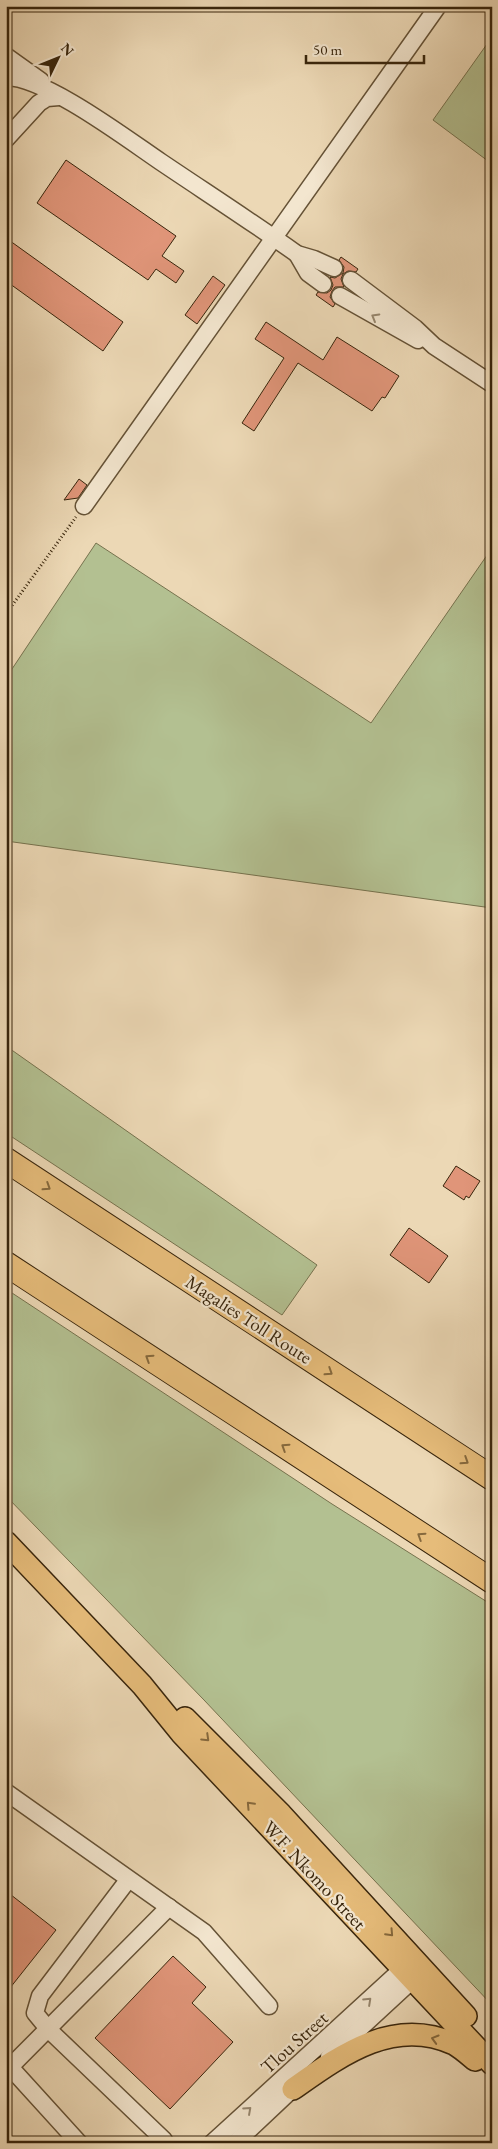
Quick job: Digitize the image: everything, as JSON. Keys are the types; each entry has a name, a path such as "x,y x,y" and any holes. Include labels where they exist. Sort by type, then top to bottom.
{"highway":[{"name":"Magalies Toll Route","path":"6,1160 492,1478"},
{"path":"6,1264 492,1582"}],"main road":[{"name":"W.F. Nkomo Street","path":"6,1542 142,1684 181,1733 413,1969 492,2044"},
{"name":"W.F. Nkomo Street","path":"413,1969 492,2064"},
{"path":"293,2089 335,2060 358,2047 396,2035 416,2035 454,2045 492,2072"}],"street":[{"path":"84,506 438,6"},
{"path":"6,56 296,254 334,268"},
{"path":"6,77 25,80 81,109"},
{"path":"6,139 38,103 47,98 58,96"},
{"path":"296,254 308,273 323,284"},
{"path":"351,280 415,328 434,346 492,384"},
{"path":"340,296 413,338 434,346"},
{"path":"6,1792 204,1932 269,2006"},
{"path":"128,1880 40,1996 35,2013 49,2030 164,2140"},
{"path":"79,2143 8,2069 169,1908"},
{"name":"Tlou Street","path":"235,2143 293,2089 413,1969"},
{"name":"Tlou Street","path":"212,2143 413,1969"}],"path":[{"path":"6,614 84,506"}],"green space":[{"path":"492,37 492,164 433,120"},
{"path":"96,543 371,723 492,548 492,908 6,841 6,678"},
{"path":"6,1046 317,1265 282,1315 6,1133"},
{"path":"6,1289 332,1504 492,1605 492,2005 204,1700 6,1496"}],"building":[{"path":"66,160 176,236 162,256 184,271 176,283 156,269 148,280 37,203"},
{"path":"6,238 123,322 103,351 6,281"},
{"path":"341,257 358,269 356,272 348,271 343,274 341,279 344,287 335,287 330,297 335,304 333,307 316,295 318,292 327,293 331,290 333,285 330,277 335,278 343,273 344,267 339,260"},
{"path":"213,276 225,285 197,324 185,315"},
{"path":"266,322 323,360 337,337 399,376 385,398 382,397 372,411 298,363 254,431 242,423 284,358 255,339"},
{"path":"79,479 87,485 78,498 64,500"},
{"path":"456,1166 480,1181 469,1198 466,1196 464,1200 443,1186"},
{"path":"409,1228 448,1256 429,1283 390,1255"},
{"path":"6,1891 56,1930 6,1993"},
{"path":"173,1956 206,1987 192,2003 233,2042 170,2109 95,2038"}]}
